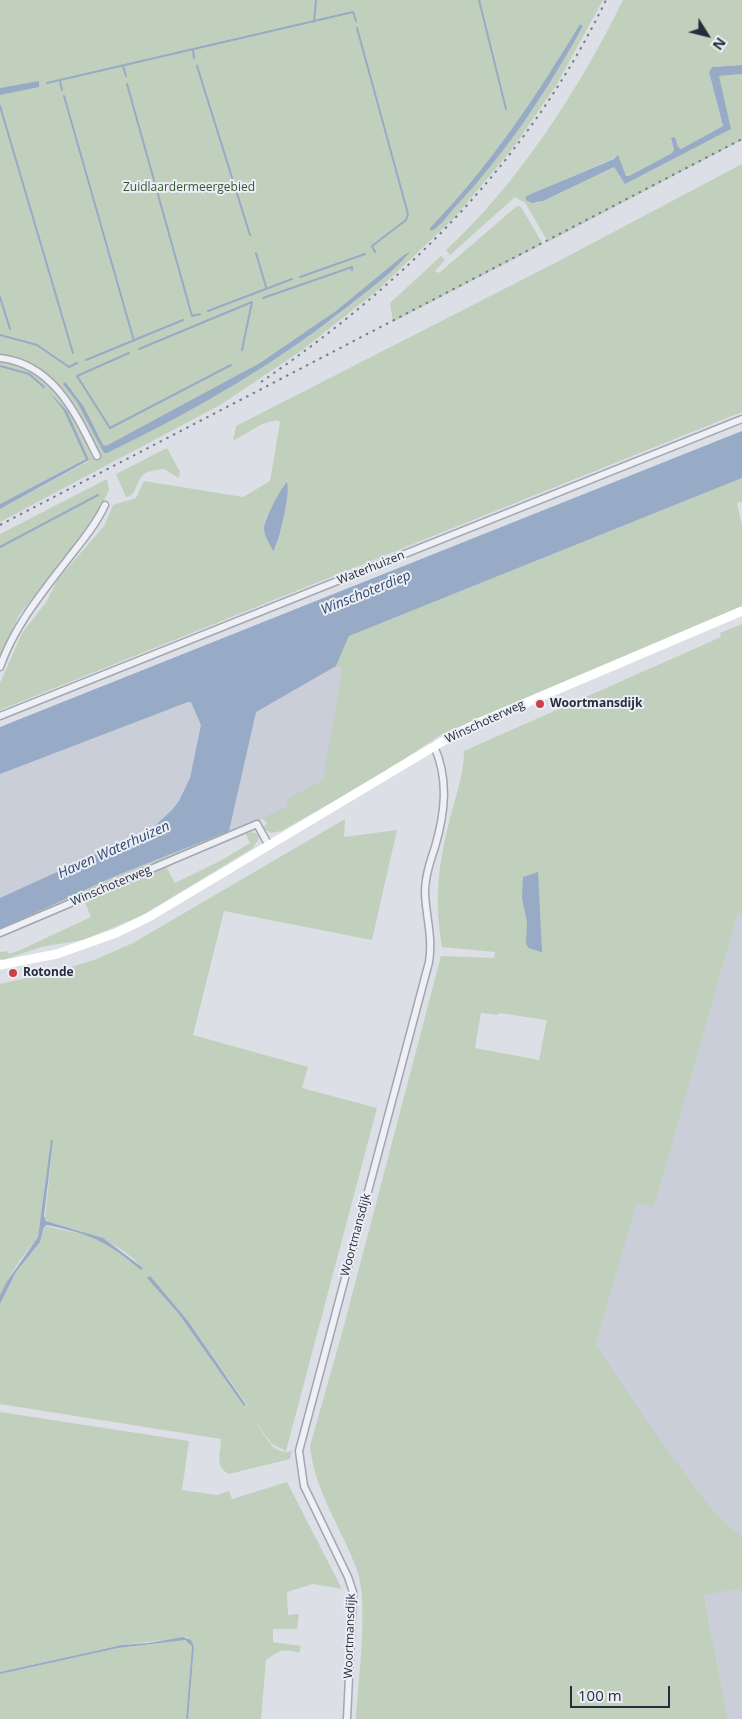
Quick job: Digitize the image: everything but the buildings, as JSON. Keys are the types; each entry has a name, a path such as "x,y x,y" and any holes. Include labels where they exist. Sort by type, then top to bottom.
{"main road":[{"name":"Winschoterweg","path":"0,966 35,960 88,944 149,917 434,746 476,724 742,611"},
{"name":"Winschoterweg","path":"0,971 27,965 35,960"}],"street":[{"path":"0,358 21,363 52,382 66,398 97,456"},
{"name":"Waterhuizen","path":"0,716 742,419"},
{"path":"0,667 23,617 94,525 105,505"},
{"name":"Woortmansdijk","path":"347,1719 353,1592 348,1577 304,1486 299,1451 429,962 431,936 425,892 427,872 442,822 445,803 441,765 434,746"},
{"name":"Winschoterweg","path":"0,933 257,824 268,844"}],"shaded area":[{"path":"346,657 325,790 291,807 0,930 0,759 109,714"},
{"path":"738,913 742,914 742,1537 727,1526 704,1499 652,1431 596,1344 637,1201 654,1206"},
{"path":"742,1588 742,1719 728,1719 704,1594"}],"green space":[{"name":"Zuidlaardermeergebied","path":"0,0 603,0 557,84 513,148 454,218 378,290 301,351 220,405 0,522 0,509 89,461 88,458 0,504","holes":["581,24 583,26 567,54 533,107 477,181 435,229 515,130","410,253 338,315 296,345 227,389 116,448 104,452 103,450 247,374 340,311"]},
{"path":"623,0 742,0 742,65 712,67 709,72 723,126 681,149 678,147 675,137 671,139 674,150 672,153 629,176 626,176 615,158 526,196 537,203 614,167 625,183 731,129 719,76 742,74 742,140 548,242 525,203 515,197 450,255 446,250 473,224 498,195 545,133 587,67"},
{"path":"742,164 742,412 0,710 0,683 22,633 47,601 58,579 104,526 113,505 136,498 144,481 243,497 270,481 280,422 277,420 262,424 233,441 236,426 555,263","holes":["287,482 288,487 279,535 275,548 272,548 265,532 265,521"]},
{"path":"517,206 521,207 543,244 393,322 390,303 441,256 445,260 435,271 439,273"},
{"path":"167,448 180,472 179,478 164,469 153,470 143,475 132,494 126,497 116,474"},
{"path":"742,478 742,502 737,503 742,525 742,608 442,734 374,779 281,831 271,833 263,828 267,823 262,818 287,807 287,799 323,780 342,672 341,668 336,666 349,636"},
{"path":"107,479 109,490 95,519 19,615 0,659 0,534"},
{"path":"742,624 742,914 738,913 654,1207 637,1202 596,1344 649,1424 696,1489 718,1515 742,1537 742,1588 704,1595 728,1719 356,1719 362,1622 360,1584 351,1555 329,1509 317,1478 310,1446 342,1333 441,956 494,958 495,952 442,947 438,913 438,882 446,836 461,776 464,751 721,637 720,633","holes":["481,1013 498,1015 499,1013 547,1020 539,1060 475,1048"]},
{"path":"345,819 344,837 397,830 372,940 224,911 193,1035 308,1067 302,1088 377,1108 286,1451 272,1444 250,1414 272,1446 282,1451 287,1452 292,1451 290,1459 229,1474 221,1468 220,1464 221,1439 0,1404 0,1304 16,1272 40,1242 45,1226 96,1237 143,1268 122,1250 99,1238 75,1229 49,1222 45,1219 53,1141 38,1237 18,1263 0,1295 0,984 58,971 94,960 133,943","holes":["148,1276 188,1321 247,1405 244,1406 178,1313"]},
{"path":"250,823 251,825 0,931 10,923 113,877"},
{"path":"256,833 259,838 253,848 141,916 83,940 41,947 4,960 0,959 0,952 7,951 9,954 18,951 91,917 84,900 166,866 175,883 222,860 250,843 246,834"},
{"path":"0,1412 189,1441 182,1490 217,1495 229,1491 232,1499 287,1482 342,1589 313,1584 287,1592 288,1615 299,1614 297,1629 273,1629 273,1642 301,1646 299,1653 281,1651 266,1660 261,1719 188,1719 194,1647 187,1637 122,1645 0,1672"},
{"path":"183,1640 190,1642 192,1646 186,1719 0,1719 0,1674 118,1648"}],"water":[{"path":"580,24 583,26 525,121 474,186 438,227 431,231 430,228 473,180 511,130"},
{"path":"742,65 742,74 719,76 731,129 625,184 614,167 543,201 532,203 526,200 526,196 614,159 618,155 626,176 629,176 672,153 674,150 671,138 675,137 678,147 681,149 723,126 709,72 712,67"},
{"path":"39,81 39,87 0,95 0,88"},
{"path":"410,252 377,283 298,344 236,384 172,420 107,453 104,453 77,402 63,384 64,382 66,383 84,407 103,445 106,446 260,363 336,311"},
{"path":"49,392 67,411 89,460 0,509 0,504 86,459 64,411"},
{"path":"742,431 742,478 349,636 336,666 256,712 229,831 113,877 0,929 0,898 92,856 142,838 172,810 179,801 190,778 201,725 191,702 188,702 0,774 0,727"},
{"path":"287,482 284,517 273,551 264,528 280,491"},
{"path":"538,872 542,952 529,948 526,944 527,922 522,898 523,877"},
{"path":"51,1140 53,1141 44,1216 46,1221 103,1238 143,1268 141,1270 107,1245 97,1240 76,1232 47,1225 44,1227 40,1242 16,1272 0,1304 0,1295 6,1283 38,1237"},
{"path":"150,1276 188,1321 246,1405 244,1406 178,1313 147,1278"},
{"path":"183,1637 191,1640 194,1647 188,1719 186,1719 192,1646 185,1640 118,1648 0,1674 0,1672 122,1645"}],"waterway":[{"path":"314,22 316,0"},
{"path":"479,0 506,109"},
{"path":"47,83 353,12 356,21"},
{"path":"357,28 408,214 406,220 372,246 375,252"},
{"path":"193,50 194,58"},
{"path":"123,66 126,76"},
{"path":"197,66 250,235"},
{"path":"60,81 62,90"},
{"path":"127,84 192,316 200,314"},
{"path":"64,96 134,341"},
{"path":"0,106 73,353"},
{"path":"256,253 266,287"},
{"path":"300,277 365,254"},
{"path":"263,298 352,267 352,270"},
{"path":"208,311 292,279"},
{"path":"0,297 10,329"},
{"path":"139,349 252,302 242,350"},
{"path":"86,360 183,320"},
{"path":"0,335 37,345 69,367 77,363"},
{"path":"129,353 77,376 110,428 231,365"},
{"path":"0,366 29,374 44,387"},
{"path":"0,547 98,495"}],"railway":[{"path":"261,382 314,344 365,303 414,260 459,214 501,165 540,113 575,58 606,0"},
{"path":"0,525 742,139"}],"place":[{"name":"Woortmansdijk","path":"540,704"},
{"name":"Rotonde","path":"13,973"}],"water label":[{"name":"Winschoterdiep","path":"366,593"},
{"name":"Haven Waterhuizen","path":"114,850"}]}
